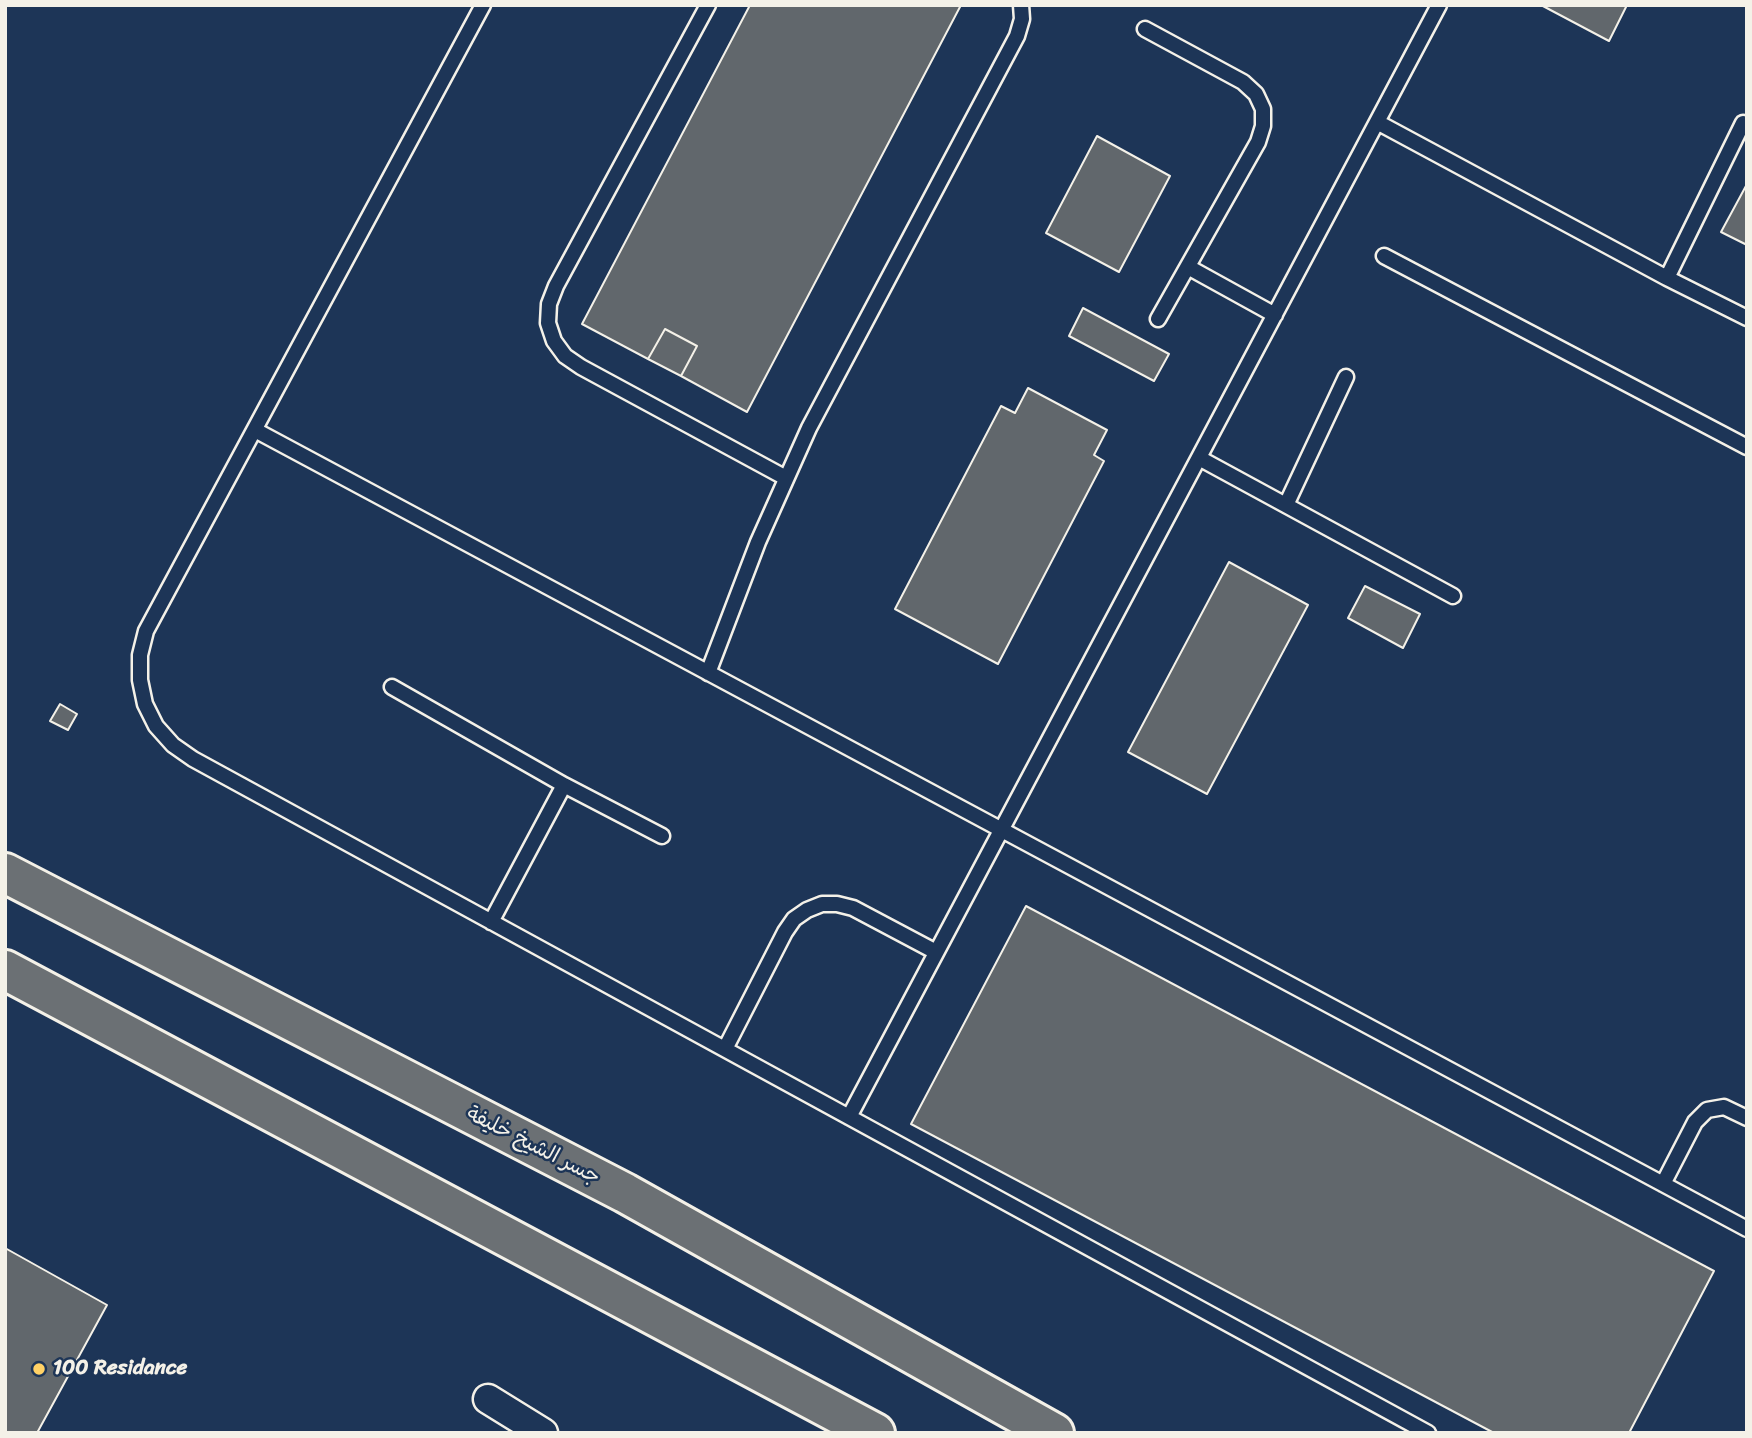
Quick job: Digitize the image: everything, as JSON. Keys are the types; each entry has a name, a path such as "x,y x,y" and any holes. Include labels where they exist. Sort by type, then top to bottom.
{"highway":[{"name":"جسر الشيخ خليفة","path":"5,873 625,1193 1054,1433"},
{"path":"5,970 875,1433"}],"street":[{"path":"488,1399 543,1433"}],"lane":[{"path":"484,5 146,631 140,655 140,680 145,704 156,726 173,745 193,759 1428,1433"},
{"path":"708,5 556,286 549,304 548,323 554,341 565,356 581,367 786,478"},
{"path":"708,673 758,542 809,428 1017,36 1022,19 1021,5"},
{"path":"849,1117 1439,5"},
{"path":"1145,29 1243,82 1256,94 1262,109 1264,126 1258,142 1158,319"},
{"path":"1377,122 1667,278 1747,318"},
{"path":"1667,278 1743,123"},
{"path":"1384,256 1747,447"},
{"path":"1188,267 1275,315"},
{"path":"1286,505 1346,377"},
{"path":"254,430 1747,1229"},
{"path":"1199,457 1453,596"},
{"path":"392,687 564,785 662,836"},
{"path":"491,922 564,785"},
{"path":"725,1049 785,932 794,919 807,910 822,904 853,908 936,952"},
{"path":"1663,1184 1700,1115 1707,1110 1724,1107 1747,1118"}],"building":[{"path":"750,5 961,5 747,412 681,376 697,346 665,329 648,359 582,324"},
{"path":"1541,5 1627,5 1609,41"},
{"path":"1097,136 1170,176 1119,272 1046,233"},
{"path":"1747,184 1747,245 1721,232"},
{"path":"1083,308 1169,354 1154,381 1069,336"},
{"path":"665,329 697,346 681,376 648,359"},
{"path":"1028,388 1107,430 1094,455 1104,461 998,664 895,609 1001,406 1015,413"},
{"path":"1229,562 1308,605 1207,794 1128,752"},
{"path":"1365,586 1420,614 1403,648 1348,618"},
{"path":"60,704 77,714 68,730 50,721"},
{"path":"1026,906 1714,1271 1629,1433 1494,1433 911,1124"},
{"name":"100 Residance","path":"5,1248 107,1305 37,1433 5,1433"}],"place":[{"name":"100 Residance","path":"39,1369"}]}
